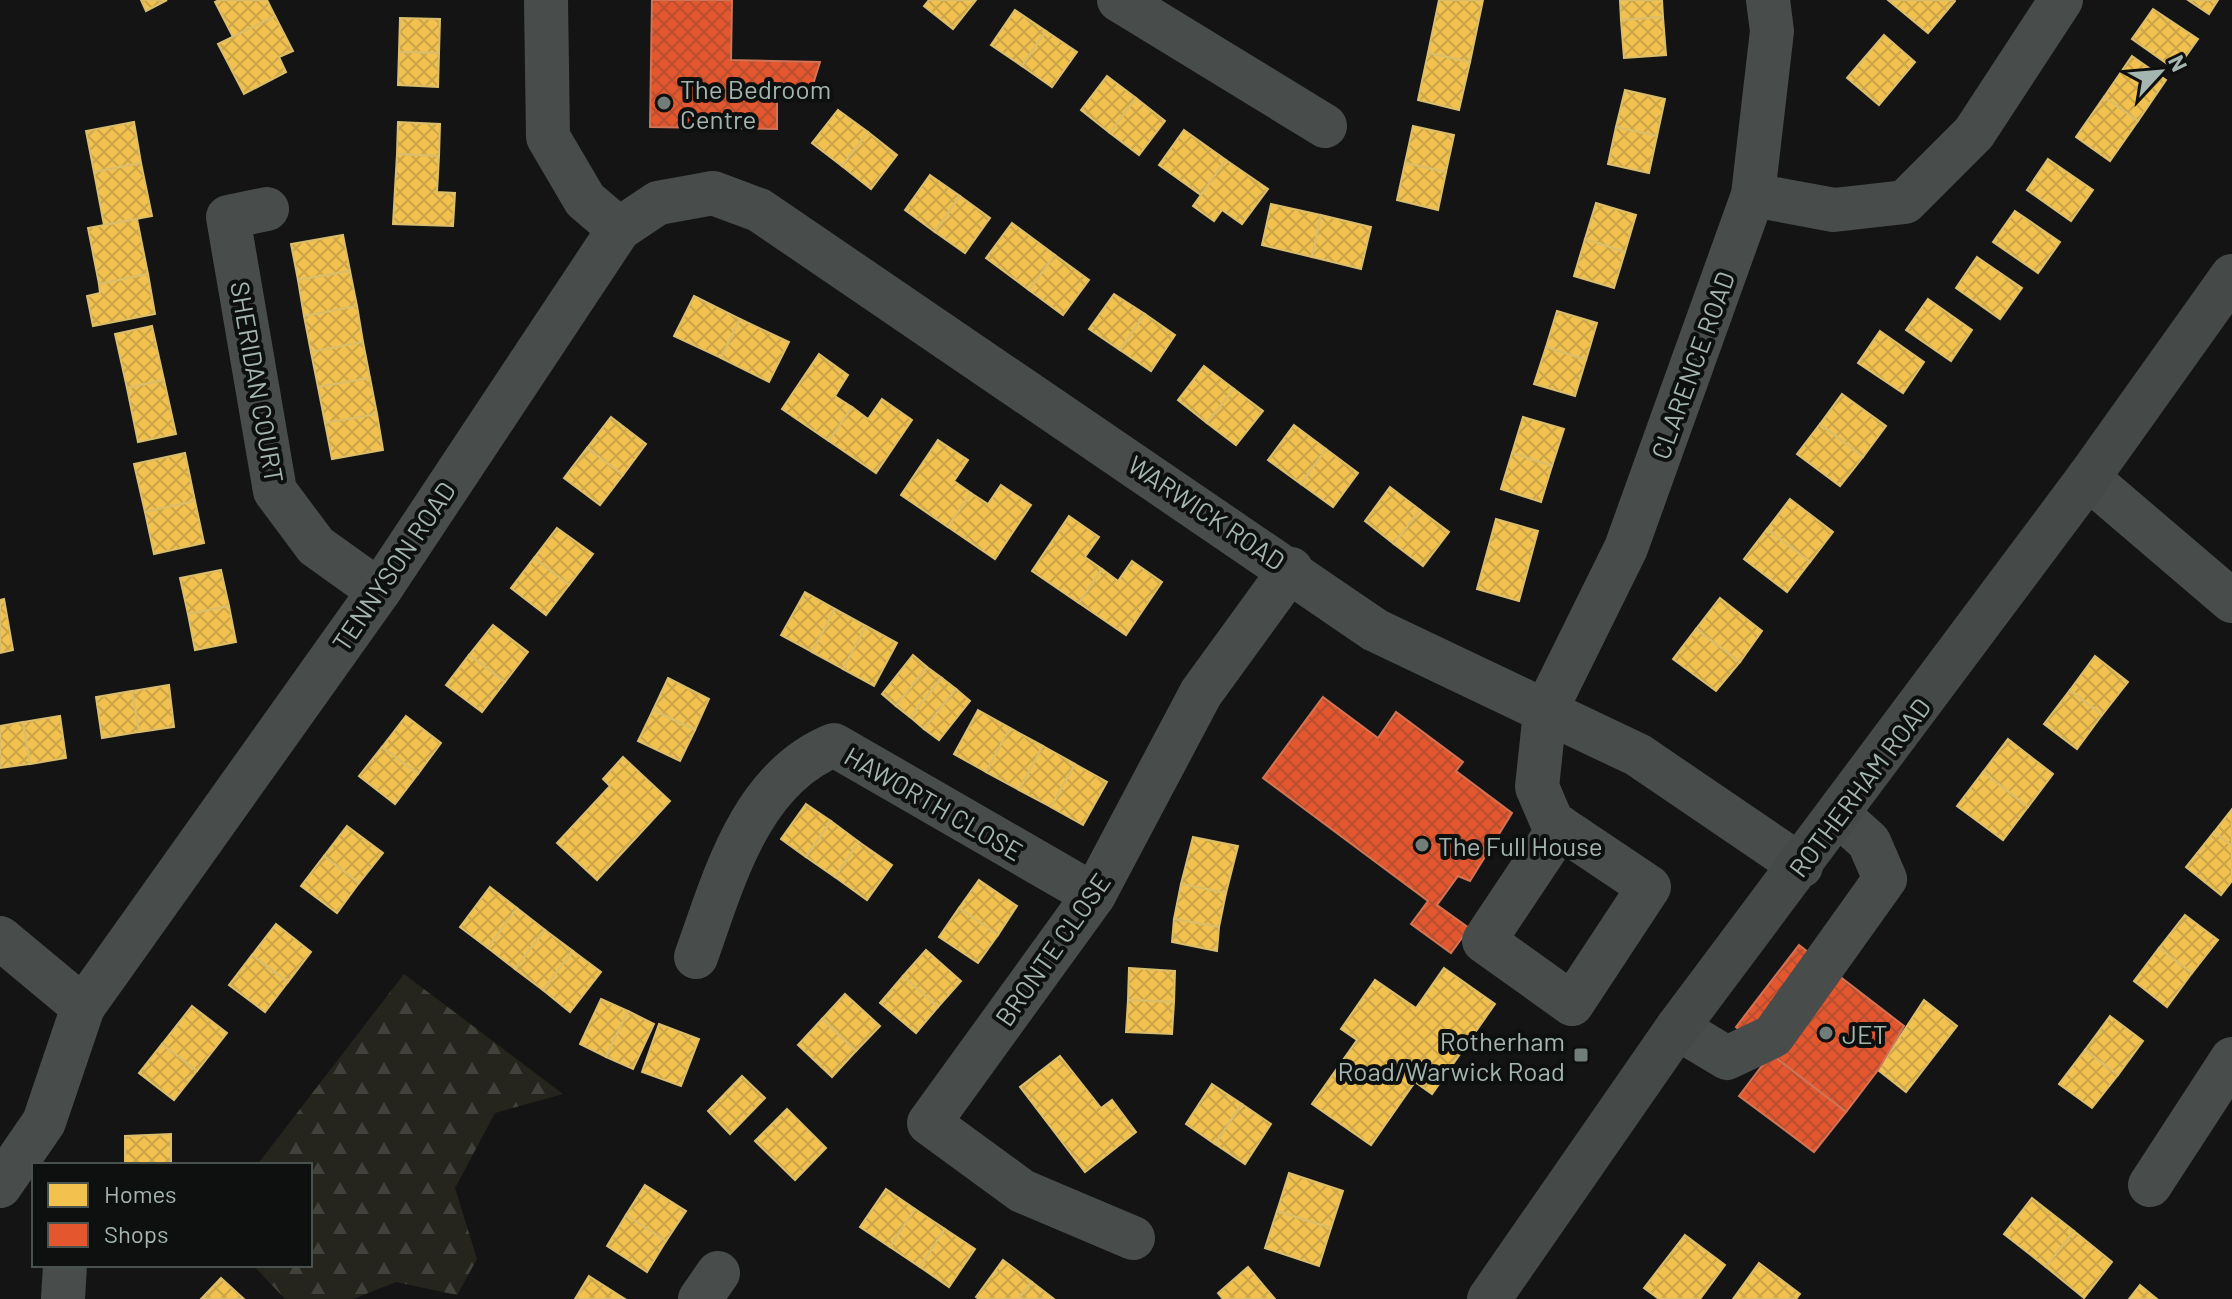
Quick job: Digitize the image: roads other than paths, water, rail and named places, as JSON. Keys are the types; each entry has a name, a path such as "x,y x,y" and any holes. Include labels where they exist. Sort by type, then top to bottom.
{"main road":[{"name":"ROTHERHAM ROAD","path":"1505,1293 1677,1028 2088,478 2232,276"}],"street":[{"path":"546,0 548,137 585,200 619,229"},
{"path":"1119,0 1325,126"},
{"name":"CLARENCE ROAD","path":"1545,712 1626,548 1753,195 1772,31 1768,0"},
{"path":"1753,195 1834,210 1905,202 1974,133 2061,0"},
{"name":"WARWICK ROAD","path":"619,229 658,203 713,193 759,210 1291,569 1375,630 1638,755 1801,866"},
{"name":"SHERIDAN COURT","path":"267,209 228,217 275,491 316,546 379,591"},
{"name":"TENNYSON ROAD","path":"0,1186 44,1122 83,1007 379,591 619,229"},
{"path":"2088,478 2232,601"},
{"name":"BRONTE CLOSE","path":"1133,1238 1022,1191 929,1123 1094,895 1201,693 1291,569"},
{"path":"1545,712 1537,787 1552,822 1560,827"},
{"name":"HAWORTH CLOSE","path":"696,957 734,850 781,781 808,756 834,745 1094,895"},
{"path":"1677,1028 1727,1058 1773,1036 1885,879 1869,842 1838,814"},
{"path":"0,938 83,1007"},
{"path":"2150,1185 2232,1059"},
{"name":"TENNYSON ROAD","path":"44,1122 49,1163"},
{"path":"63,1299 65,1267"}],"place":[{"name":"The Bedroom Centre","path":"664,103"},
{"name":"The Full House","path":"1422,845"},
{"name":"JET","path":"1826,1033"},
{"name":"Rotherham Road/Warwick Road","path":"1581,1055"}]}
